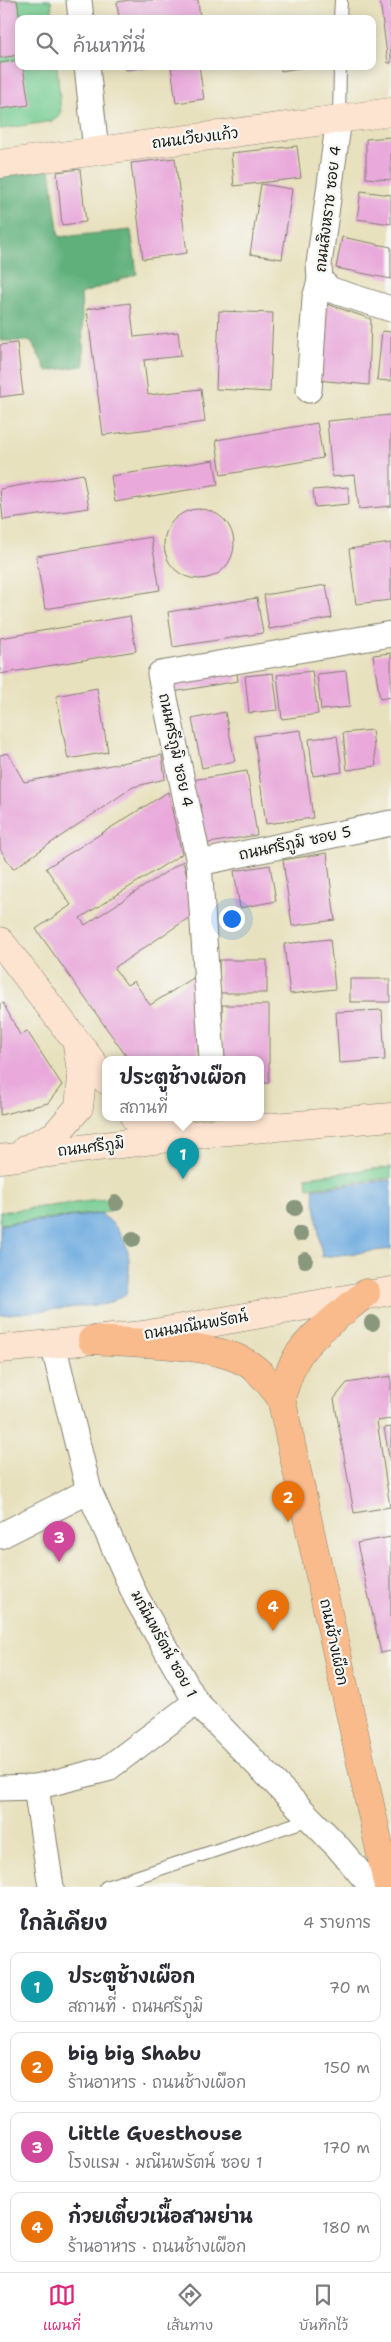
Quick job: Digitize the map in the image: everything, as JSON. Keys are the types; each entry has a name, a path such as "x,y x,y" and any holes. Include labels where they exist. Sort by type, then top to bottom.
{"main road":[{"name":"ถนนช้างเผือก","path":"281,1398 288,1374 300,1354 328,1324 379,1292"},
{"name":"ถนนช้างเผือก","path":"92,1340 200,1349 224,1354 246,1363 266,1379 281,1398 384,1840 388,1887"}],"street":[{"path":"79,0 81,15"},
{"path":"86,70 96,151"},
{"name":"ถนนเวียงแก้ว","path":"0,164 391,112"},
{"name":"ถนนสิงหราช ซอย 4","path":"339,119 319,264 320,281 331,290 391,309"},
{"path":"309,390 315,298 320,281"},
{"name":"ถนนศรีภูมิ ซอย 4","path":"212,1056 199,862 160,674 391,634"},
{"name":"ถนนศรีภูมิ ซอย 5","path":"199,862 391,823"},
{"path":"0,941 102,1075"},
{"path":"3,1159 56,1135 79,1107 82,1078 77,1044"},
{"name":"ถนนศรีภูมิ","path":"3,1159 217,1125 391,1117"},
{"path":"141,1121 153,1127 184,1132 217,1125"},
{"name":"ถนนมณีนพรัตน์","path":"0,1349 143,1335 379,1292"},
{"name":"มณีนพรัตน์ ซอย 1","path":"53,1344 90,1491 136,1597 196,1702 310,1819 372,1887"},
{"path":"0,1536 90,1491"},
{"path":"0,1788 36,1787 107,1769 196,1702"},
{"path":"36,1787 51,1887"}],"lane":[{"path":"340,15 341,0"},
{"path":"339,119 340,70"},
{"path":"106,1887 310,1819"}],"green space":[{"path":"0,0 51,0 53,15 15,15 15,70 57,70 61,114 53,121 0,129"},
{"path":"50,169 59,237 131,230 137,274 81,294 84,366 47,371 31,341 0,341 0,177"},
{"path":"391,1167 391,1178 308,1188 306,1177"},
{"path":"108,1199 110,1212 0,1224 0,1212"}],"water":[{"path":"391,1180 391,1249 322,1257 313,1189"},
{"path":"101,1214 119,1231 127,1249 129,1270 126,1294 107,1304 0,1315 0,1225"}],"building":[{"path":"0,0 17,0 19,15 15,15 15,56 0,58"},
{"path":"129,0 198,0 200,15 119,15 117,2"},
{"path":"380,0 391,0 391,63 388,63"},
{"path":"15,61 15,70 24,70 29,105 0,109 0,63"},
{"path":"172,70 200,70 204,99 176,103"},
{"path":"391,137 391,180 366,178 366,139"},
{"path":"297,146 301,178 234,186 231,153"},
{"path":"175,158 187,253 143,259 131,163"},
{"path":"80,169 86,222 62,225 57,172"},
{"path":"261,184 292,189 282,259 250,254"},
{"path":"361,191 391,195 391,224 357,219"},
{"path":"342,237 391,247 391,279 336,268"},
{"path":"321,302 371,319 369,385 317,380"},
{"path":"130,303 134,337 178,332 181,356 144,360 148,395 201,389 205,422 103,435 87,309"},
{"path":"219,311 273,313 270,392 216,389"},
{"path":"382,331 391,332 391,381 377,380"},
{"path":"17,343 23,394 0,397 0,345"},
{"path":"391,415 391,506 359,509 355,475 332,477 327,421"},
{"path":"317,423 323,458 221,475 216,440"},
{"path":"214,460 218,485 115,502 111,476"},
{"path":"83,474 89,508 3,520 0,489"},
{"path":"348,487 349,504 315,507 313,490"},
{"path":"199,509 212,512 224,519 231,531 234,544 231,557 224,569 212,576 199,579 186,576 174,569 167,557 164,544 167,531 174,519 186,512"},
{"path":"151,537 160,590 45,609 36,556"},
{"path":"391,543 391,600 356,604 349,549"},
{"path":"326,585 332,618 269,629 264,595"},
{"path":"257,598 263,633 173,647 168,612"},
{"path":"130,616 136,651 0,674 0,638"},
{"path":"391,653 391,697 380,699 373,655"},
{"path":"236,666 238,681 173,692 170,678"},
{"path":"312,671 318,714 282,719 277,675"},
{"path":"346,671 350,707 321,710 317,674"},
{"path":"273,673 278,710 249,713 245,676"},
{"path":"97,688 108,752 68,759 56,696"},
{"path":"225,712 235,761 202,768 192,719"},
{"path":"301,730 313,818 266,824 254,736"},
{"path":"372,730 376,766 347,770 343,733"},
{"path":"337,736 342,772 313,776 309,739"},
{"path":"8,753 24,782 162,755 165,779 133,787 13,869 0,849 0,755"},
{"path":"247,771 257,835 203,844 192,780"},
{"path":"168,792 182,854 80,918 85,925 183,861 196,913 114,968 127,985 134,981 150,1005 198,975 198,1056 126,1056 36,929 71,905 46,868"},
{"path":"327,853 335,920 292,926 283,860"},
{"path":"270,865 276,901 240,908 234,871"},
{"path":"330,939 335,989 290,994 284,944"},
{"path":"219,960 267,960 267,993 219,993"},
{"path":"350,979 390,979 390,1002 350,1002"},
{"path":"3,1003 20,1035 27,1031 62,1085 48,1103 0,1115 0,1004"},
{"path":"222,1005 269,1005 269,1083 264,1083 264,1056 223,1056"},
{"path":"382,1010 385,1060 339,1063 336,1012"},
{"path":"391,1376 391,1419 377,1421 390,1507 354,1513 334,1399 347,1383"},
{"path":"391,1427 391,1462 390,1462 384,1428"},
{"path":"391,1537 391,1651 381,1653 357,1543"}],"place":[{"name":"ประตูช้างเผือก","path":"183,1179"},
{"name":"big big Shabu","path":"288,1522"},
{"name":"Little Guesthouse","path":"59,1562"},
{"name":"ก๋วยเตี๋ยวเนื้อสามย่าน","path":"273,1631"}]}
